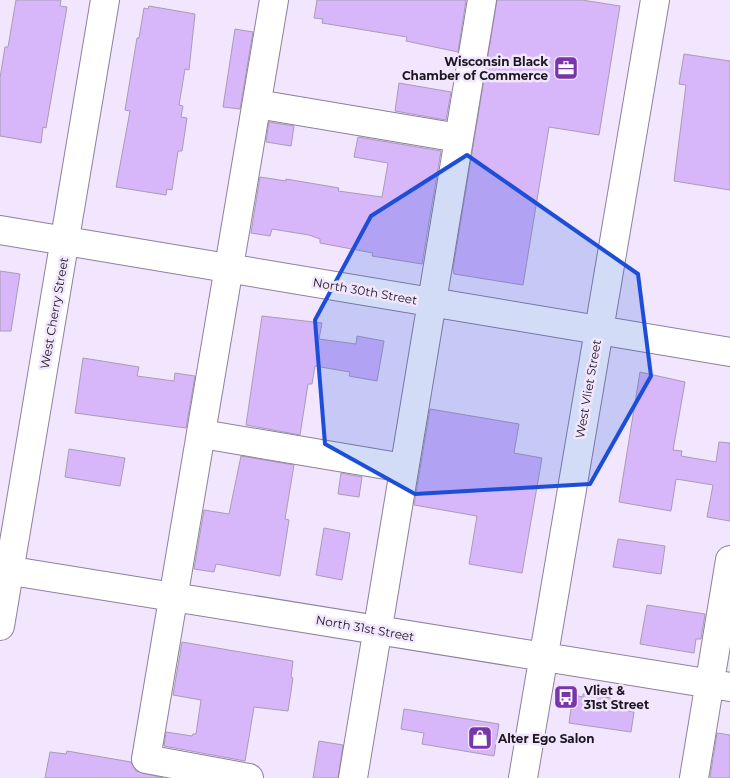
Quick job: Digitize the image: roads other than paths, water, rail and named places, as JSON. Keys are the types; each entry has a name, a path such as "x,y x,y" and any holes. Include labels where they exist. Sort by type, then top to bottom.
{"street":[{"name":"West Cherry Street","path":"0,626 5,570 66,240 105,0"},
{"path":"249,778 146,759 274,0"},
{"path":"353,778 482,0"},
{"name":"West Vliet Street","path":"523,778 654,0"},
{"path":"257,104 459,138"},
{"name":"North 30th Street","path":"0,230 730,352"},
{"path":"202,434 404,468"},
{"path":"694,778 719,686 730,560"},
{"name":"North 31st Street","path":"5,570 719,686"}],"place":[{"name":"Wisconsin Black Chamber of Commerce","path":"566,68"},
{"name":"Vliet & 31st Street","path":"566,697"},
{"name":"Alter Ego Salon","path":"480,738"}]}
